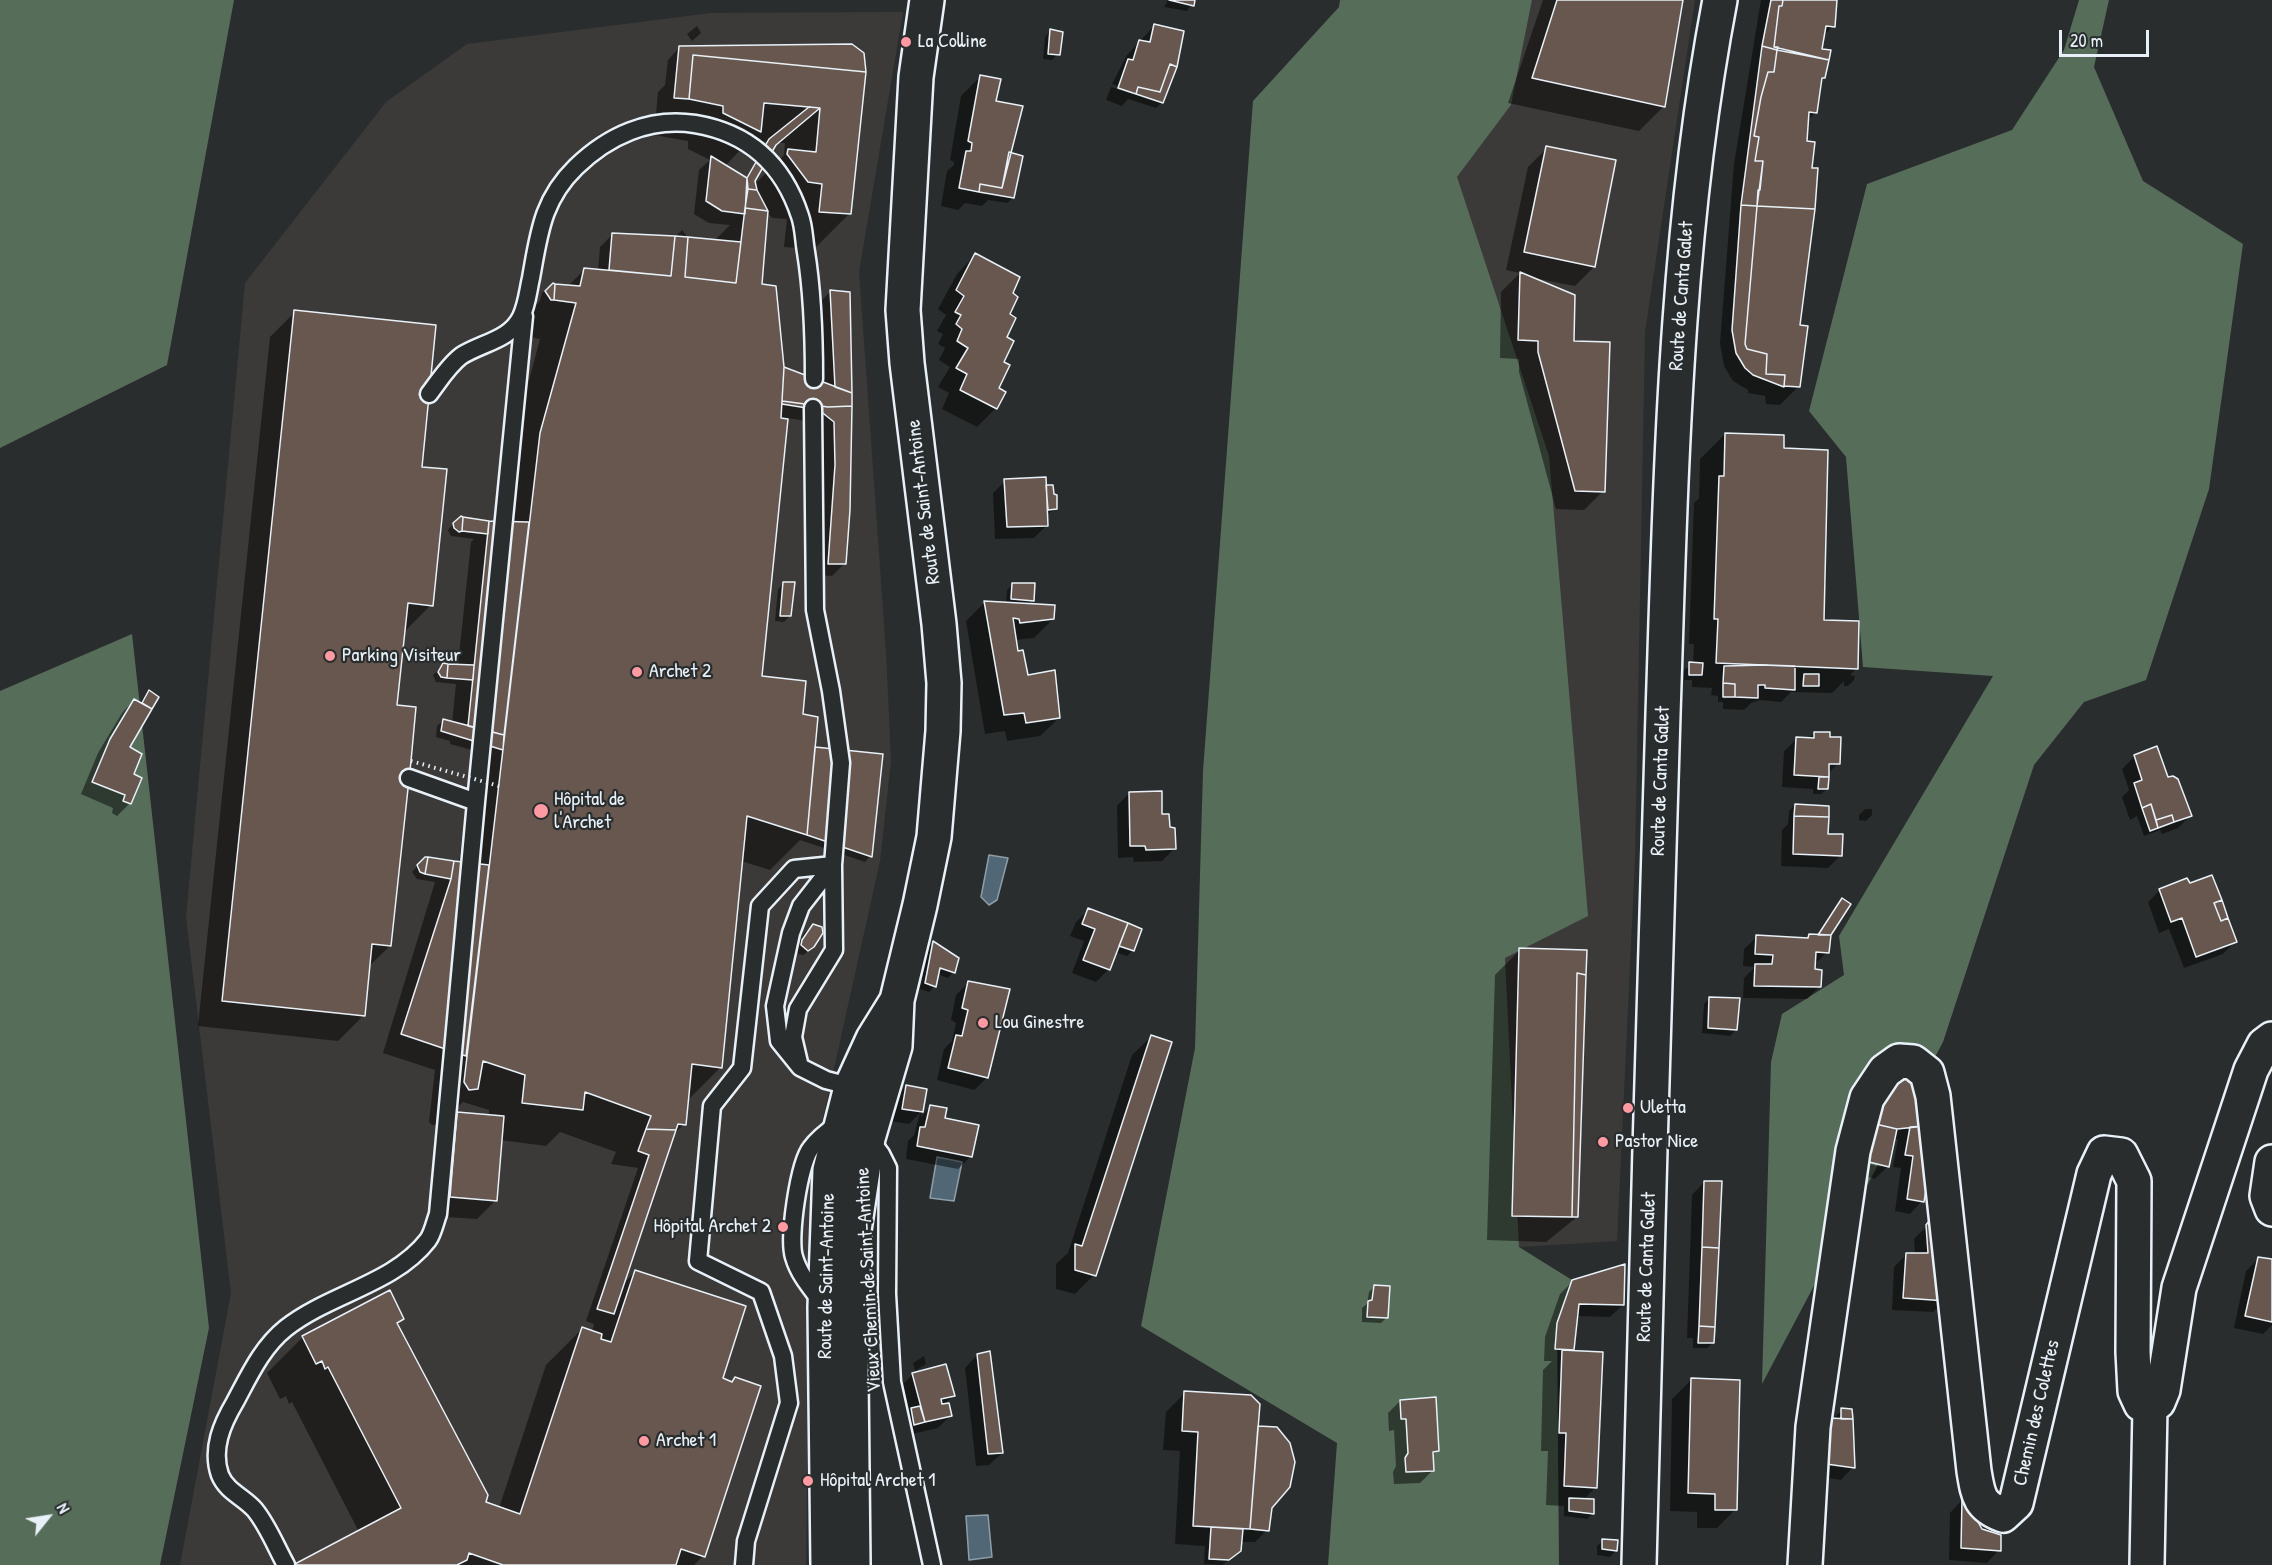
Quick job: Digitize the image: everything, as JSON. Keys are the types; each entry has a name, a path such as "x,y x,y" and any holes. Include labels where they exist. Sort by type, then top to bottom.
{"street":[{"name":"Route de Saint-Antoine","path":"828,1565 825,1307 830,1170 855,1130 866,1090 873,1039 897,1000 921,905 934,837 943,731 944,683 939,624 907,363 903,310 915,88 927,0"},
{"name":"Route de Canta Galet","path":"1639,1565 1671,470 1685,238 1705,77 1720,0"},
{"path":"2147,1565 2150,1407 2158,1402 2163,1390 2179,1288 2251,1070 2264,1045 2272,1039"},
{"name":"Chemin des Colettes","path":"1805,1565 1813,1427 1853,1151 1867,1098 1885,1071 1899,1061 1913,1062 1927,1073 1933,1096 1974,1471 1978,1493 1987,1509 2003,1515 2016,1503 2094,1174 2104,1154 2121,1155 2134,1181 2135,1381 2141,1404 2150,1407"},
{"name":"Route de Saint-Antoine","path":"853,1565 852,1264 857,1210 855,1130"},
{"path":"2272,1162 2267,1196 2272,1209"}],"lane":[{"path":"286,1565 261,1518 252,1507 229,1489 221,1477 216,1460 218,1441 224,1421 267,1346 288,1327 408,1260 430,1238 438,1214 526,303 541,226 552,194 575,167 623,133 654,124 683,123 709,126 733,135 757,149 781,173 801,219 811,284 814,321 814,379"},
{"path":"429,394 450,365 515,327 526,303"},
{"path":"800,1067 793,1036 798,1009 834,950 833,865 841,763 831,691 815,610 813,408"},
{"path":"410,770 476,802"},
{"path":"833,865 801,906 791,933 775,1006 779,1041 800,1067 826,1080 866,1090"},
{"path":"744,1565 746,1541 789,1403 783,1356 761,1292 698,1261 712,1106 742,1068 760,906 794,869 833,865"},
{"name":"Vieux Chemin de Saint-Antoine","path":"855,1130 881,1154 888,1168 887,1294 892,1382 932,1565"}],"path":[{"path":"410,770 498,786"}],"shaded area":[{"path":"1532,0 1695,0 1645,332 1635,859 1617,1241 1519,1247 1457,177 1511,105"},
{"name":"Hôpital de l'Archet","path":"903,12 859,272 886,652 891,761 880,861 811,1172 806,1565 180,1565 231,1293 186,917 245,283 386,102 467,44 711,13"}],"green space":[{"path":"0,0 234,0 167,365 0,448"},
{"path":"1340,0 1532,0 1511,105 1457,177 1549,456 1588,916 1505,958 1519,1247 1572,1280 1557,1323 1559,1565 1328,1565 1337,1443 1141,1326 1195,1048 1203,771 1253,101 1339,7"},
{"path":"2079,0 2109,0 2094,67 2143,181 2243,244 2209,489 2146,680 2084,702 2034,765 1943,1042 1762,1384 1771,1062 1782,1014 1844,975 1839,936 1993,676 1863,667 1846,457 1809,411 1867,184 2012,130 2064,50"},
{"path":"132,634 209,1328 160,1565 0,1565 0,691"}],"water":[{"path":"989,855 1008,858 997,900 989,905 981,897"},
{"path":"937,1157 962,1162 954,1201 930,1198"},
{"path":"988,1515 992,1557 969,1560 966,1516"}],"building":[{"path":"1169,0 1195,0 1194,6"},
{"path":"1557,0 1683,0 1665,107 1532,78"},
{"path":"1771,0 1783,0 1782,6 1779,6 1774,47 1778,47 1777,50 1762,46"},
{"path":"1783,0 1837,0 1835,27 1826,26 1822,49 1831,50 1829,60 1774,47 1779,6 1782,6"},
{"path":"1154,24 1184,31 1177,67 1170,64 1160,92 1138,87 1136,94 1118,88 1128,59 1133,60 1139,40 1150,42"},
{"path":"1050,29 1063,32 1060,55 1048,54"},
{"path":"852,44 864,53 866,72 693,55 689,99 674,98 679,46"},
{"path":"1762,46 1777,50 1774,72 1768,72 1761,97 1754,136 1759,137 1755,161 1763,161 1760,190 1758,190 1757,206 1741,205"},
{"path":"1777,50 1829,60 1825,78 1822,78 1817,113 1809,112 1807,141 1815,142 1812,168 1818,168 1815,209 1757,206 1763,161 1755,161 1759,137 1754,136 1761,97 1768,72 1774,72"},
{"path":"693,55 866,72 851,214 819,212 822,184 808,182 787,154 788,149 816,152 820,108 764,103 761,132 723,113 723,106 689,99"},
{"path":"1170,64 1177,67 1163,103 1136,94 1138,87 1160,92"},
{"path":"980,75 1001,79 996,101 1023,106 1002,188 980,184 979,192 959,188 966,151 971,151 972,143 968,141"},
{"path":"809,107 820,108 776,145 755,181 757,190 748,189 747,178 769,139"},
{"path":"1546,146 1616,160 1595,267 1524,252"},
{"path":"1009,152 1023,156 1014,198 979,192 980,184 1002,188"},
{"path":"711,156 747,178 745,214 722,211 706,201"},
{"path":"748,189 757,190 768,211 745,208"},
{"path":"1741,205 1757,206 1745,344 1747,349 1767,354 1766,374 1785,375 1784,387 1753,375 1745,368 1736,353 1732,330"},
{"path":"1757,206 1815,209 1800,325 1808,326 1800,387 1784,386 1785,375 1766,374 1767,354 1747,349 1745,344"},
{"name":"Archet 2","path":"745,208 768,211 762,284 776,286 784,367 781,418 788,419 762,676 806,681 803,714 818,717 807,835 747,816 722,1068 692,1064 686,1125 678,1124 676,1130 646,1129 651,1116 585,1092 583,1110 522,1103 525,1075 483,1061 478,1089 469,1090 464,1082 540,433 576,303 554,300 555,284 580,286 584,268 671,276 675,236 688,237 685,277 736,283"},
{"path":"612,233 675,236 671,276 609,270"},
{"path":"688,237 741,242 736,283 685,277"},
{"path":"975,253 1020,277 1013,293 1018,297 1010,314 1016,318 1007,337 1014,341 1004,362 1010,365 999,388 1006,392 997,409 960,390 967,374 956,368 968,348 957,341 962,329 956,324 961,315 955,312 964,296 956,290"},
{"path":"1520,272 1575,295 1574,341 1610,342 1605,492 1575,491 1538,352 1538,341 1518,340"},
{"path":"553,283 555,284 554,300 551,300 545,291"},
{"path":"830,290 850,292 852,393 835,387"},
{"name":"Parking Visiteur","path":"294,310 436,325 422,467 447,469 433,606 408,603 397,705 416,707 411,761 391,946 372,944 365,1016 222,1001"},
{"path":"784,367 852,393 852,406 828,407 782,401"},
{"path":"782,401 828,407 852,406 850,510 846,564 828,564 835,465 834,422 819,410 782,404"},
{"path":"1725,433 1784,435 1784,448 1828,450 1824,620 1859,621 1858,669 1716,663 1718,619 1714,619 1719,476 1724,476"},
{"path":"1046,477 1048,526 1007,527 1004,479"},
{"path":"1046,485 1053,485 1054,494 1057,495 1057,509 1048,510"},
{"path":"461,516 463,517 462,531 459,532 454,528 453,523"},
{"path":"463,517 489,521 488,534 462,531"},
{"path":"489,521 529,522 504,735 468,726"},
{"path":"783,582 795,582 791,616 780,616"},
{"path":"1012,583 1035,583 1034,601 1011,599"},
{"path":"984,601 1055,605 1054,619 1020,623 1019,619 1013,618 1018,651 1023,650 1028,675 1055,670 1060,718 1026,723 1024,713 1004,715"},
{"path":"1689,662 1703,663 1702,675 1689,675"},
{"path":"443,663 448,664 447,678 441,677 438,672"},
{"path":"448,664 474,665 473,680 447,678"},
{"path":"1724,666 1795,666 1795,690 1765,688 1765,685 1758,685 1758,698 1735,697 1735,684 1723,683"},
{"path":"1804,674 1819,674 1819,686 1803,686"},
{"path":"1723,683 1735,684 1735,697 1723,697"},
{"path":"149,690 159,697 152,709 142,703"},
{"path":"134,699 152,709 130,747 142,754 134,774 142,778 131,804 123,801 125,795 92,782 110,739"},
{"path":"443,719 504,735 503,750 441,731"},
{"path":"1814,732 1830,732 1830,737 1841,737 1840,764 1829,764 1829,777 1794,775 1796,737 1814,738"},
{"path":"2157,746 2168,777 2173,776 2178,779 2192,816 2174,822 2172,815 2156,820 2151,804 2142,808 2134,783 2142,780 2134,755"},
{"path":"815,747 883,754 872,857 807,835"},
{"path":"1819,777 1829,777 1828,789 1818,789"},
{"path":"1162,791 1162,814 1169,814 1170,827 1175,828 1176,849 1146,850 1145,846 1130,846 1129,792"},
{"path":"1795,804 1829,806 1829,817 1794,816"},
{"path":"2151,804 2158,828 2150,831 2142,808"},
{"path":"2172,815 2174,822 2158,828 2156,820"},
{"path":"1794,816 1829,817 1828,834 1843,834 1842,856 1793,854"},
{"path":"428,857 425,874 420,872 417,865"},
{"path":"428,857 454,861 451,879 425,874"},
{"path":"454,861 489,865 466,1056 401,1034 451,879"},
{"path":"2212,875 2222,900 2214,903 2221,921 2228,918 2237,942 2196,957 2182,918 2171,922 2159,889 2187,878 2190,883"},
{"path":"1842,898 1851,904 1831,935 1818,935"},
{"path":"2222,900 2228,918 2221,921 2214,903"},
{"path":"1088,908 1128,923 1110,970 1083,960 1095,929 1082,924"},
{"path":"1128,923 1142,929 1134,951 1119,946"},
{"path":"813,924 822,927 823,933 814,947 808,951 801,945"},
{"path":"1809,934 1831,935 1829,953 1816,952 1815,969 1822,970 1821,987 1754,986 1755,964 1772,964 1773,955 1755,954 1756,935 1808,938"},
{"path":"933,941 959,958 955,973 940,968 936,987 925,983"},
{"path":"1519,948 1587,950 1586,975 1577,973 1572,1217 1512,1216"},
{"path":"1577,973 1586,975 1578,1217 1572,1217"},
{"name":"Lou Ginestre","path":"968,981 1010,989 988,1078 948,1068 956,1035 962,1036 968,1010 962,1008"},
{"path":"1709,997 1740,998 1737,1030 1708,1028"},
{"path":"1151,1035 1172,1042 1096,1276 1075,1270 1075,1244 1082,1246"},
{"path":"1920,1073 1926,1126 1897,1129 1871,1123 1893,1077"},
{"path":"906,1085 927,1089 923,1112 902,1109"},
{"path":"930,1105 947,1108 945,1118 979,1125 972,1157 917,1146 920,1127 925,1127"},
{"path":"457,1112 504,1116 497,1201 450,1197"},
{"path":"1871,1123 1897,1129 1889,1167 1861,1160"},
{"path":"1926,1126 1933,1146 1924,1202 1907,1199 1913,1156 1905,1155 1910,1127"},
{"path":"646,1129 676,1130 614,1314 597,1309 649,1155 638,1151"},
{"path":"1704,1181 1722,1181 1719,1248 1702,1247"},
{"path":"1944,1220 1947,1301 1903,1298 1906,1253 1928,1253 1926,1225 1929,1221"},
{"path":"1702,1247 1719,1248 1715,1327 1699,1326"},
{"path":"2258,1257 2272,1259 2272,1322 2245,1316"},
{"path":"1625,1264 1624,1305 1579,1304 1574,1350 1555,1349 1557,1323 1572,1280"},
{"name":"Archet 1","path":"635,1270 746,1306 723,1378 732,1382 735,1377 761,1386 705,1557 681,1549 676,1565 503,1565 469,1553 467,1560 457,1565 293,1565 401,1508 328,1367 325,1369 322,1361 316,1364 302,1336 390,1290 404,1319 397,1323 488,1495 486,1502 520,1514 582,1327 602,1334 601,1339 611,1342"},
{"path":"1374,1285 1390,1286 1388,1318 1367,1317 1368,1301 1372,1300"},
{"path":"1699,1326 1715,1327 1714,1343 1698,1343"},
{"path":"1562,1350 1603,1352 1597,1488 1564,1486 1566,1433 1559,1433"},
{"path":"990,1351 1003,1453 988,1454 977,1354"},
{"path":"946,1364 955,1396 941,1399 942,1404 949,1403 952,1416 925,1422 912,1373"},
{"path":"1691,1378 1740,1380 1737,1510 1715,1510 1715,1494 1688,1493"},
{"path":"1184,1391 1251,1395 1260,1404 1250,1529 1193,1526 1198,1432 1182,1431"},
{"path":"1436,1397 1439,1451 1433,1452 1434,1471 1406,1472 1405,1458 1408,1453 1406,1419 1401,1419 1400,1400"},
{"path":"920,1406 925,1422 914,1425 911,1408"},
{"path":"1841,1408 1852,1409 1853,1419 1841,1419"},
{"path":"1828,1418 1853,1419 1855,1468 1826,1464"},
{"path":"1258,1426 1277,1427 1290,1443 1295,1462 1290,1487 1272,1508 1269,1531 1250,1529"},
{"path":"1569,1498 1594,1499 1594,1514 1569,1511"},
{"path":"1962,1499 1972,1499 1974,1515 1982,1529 2001,1535 2001,1551 1961,1548"},
{"path":"1211,1527 1243,1529 1241,1551 1229,1560 1209,1559"},
{"path":"1602,1539 1618,1540 1617,1551 1602,1549"}],"place":[{"name":"La Colline","path":"906,42"},
{"name":"Parking Visiteur","path":"330,656"},
{"name":"Archet 2","path":"637,672"},
{"name":"Hôpital de l'Archet","path":"541,811"},
{"name":"Lou Ginestre","path":"983,1023"},
{"name":"Uletta","path":"1628,1108"},
{"name":"Pastor Nice","path":"1603,1142"},
{"name":"Hôpital Archet 2","path":"783,1227"},
{"name":"Archet 1","path":"644,1441"},
{"name":"Hôpital Archet 1","path":"808,1481"}]}
